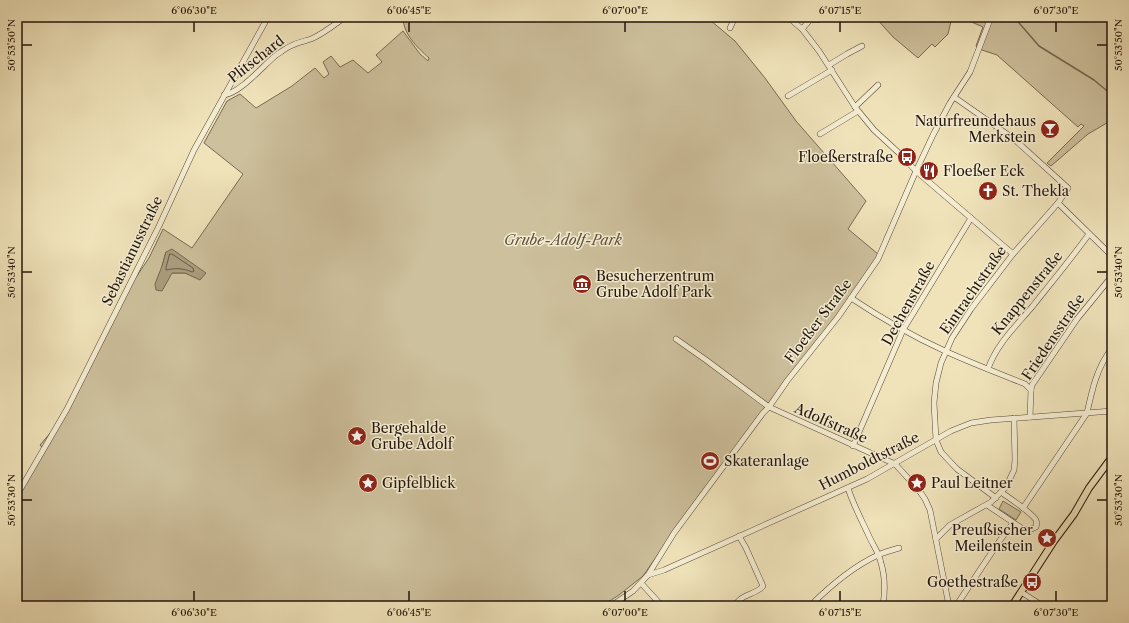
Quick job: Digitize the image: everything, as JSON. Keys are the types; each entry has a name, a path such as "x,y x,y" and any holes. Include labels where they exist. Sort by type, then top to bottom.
{"main road":[{"path":"1012,606 1054,541 1074,514 1089,488 1112,457"}],"street":[{"name":"Sebastianusstraße","path":"17,495 67,409 159,226 194,150 268,17"},
{"name":"Plitschard","path":"224,95 229,95 246,83 268,62 287,48 318,35 344,17"},
{"path":"730,28 735,17"},
{"path":"789,17 802,29 830,67 857,109 874,130 916,171 1013,254"},
{"name":"Floeßer Straße","path":"611,606 633,591 648,575 674,533 851,298 878,259 933,135 970,72 991,17"},
{"path":"802,29 810,20 818,20 821,18"},
{"path":"788,96 847,54 862,46"},
{"path":"820,134 857,109 878,85"},
{"name":"Eintrachtstraße","path":"954,97 1014,139 1068,188 1058,203 1013,254 952,338 941,363 936,384 934,403 936,440 941,452 957,469 996,498"},
{"path":"1058,203 1112,256"},
{"name":"Dechenstraße","path":"853,446 903,330 971,218"},
{"name":"Knappenstraße","path":"988,369 1003,341 1056,277 1089,234"},
{"name":"Friedensstraße","path":"1030,417 1032,385 1077,319 1112,276"},
{"path":"851,298 903,330 946,352 1025,384 1031,390"},
{"name":"Adolfstraße","path":"676,339 769,407 895,464 925,500 930,510 949,606"},
{"path":"1023,508 1087,413 1099,368 1106,355 1112,348"},
{"name":"Humboldtstraße","path":"648,575 664,570 848,488 895,464 951,431 988,420 1112,412"},
{"path":"936,539 950,526 987,505 1006,487 1014,470 1016,460 1014,418"},
{"path":"848,488 866,530 879,555 884,577 883,606"},
{"path":"987,505 1024,529 1029,530 1036,527 1037,523 1035,519 1001,492"},
{"path":"956,606 1013,523"},
{"path":"735,606 740,599 759,590 763,586 739,536"},
{"path":"810,606 827,589 868,561 879,555 899,548"},
{"path":"641,583 662,606"},
{"path":"1021,592 1042,606"}],"green space":[{"name":"Grube-Adolf-Park","path":"403,17 699,17 710,20 735,41 765,78 796,121 866,201 848,229 878,254 876,260 853,294 784,385 782,385 703,492 702,491 643,576 602,606 17,606 17,498 45,451 40,445 63,418 130,286 149,258 163,229 192,248 243,174 204,143 227,101 240,94 256,108 292,86 315,68 324,78 329,74 323,62 331,56 340,67 353,60 368,73 382,62 376,55 403,31 420,54 428,61 429,58 408,35","holes":["166,252 199,279 185,273 172,273 162,266"]},
{"path":"875,17 952,17 948,34 935,47 932,44 918,58 893,37"},
{"path":"960,17 1112,17 1112,120 1088,134 1051,166 1047,163 1084,126 1081,124 1078,127 997,55 982,50 976,46 983,27"},
{"path":"1003,501 1021,512 1016,520 999,509"}],"water":[{"path":"172,249 206,273 200,280 185,273 172,273 162,291 156,290 155,284 166,252"}],"waterway":[{"path":"1014,17 1039,46 1094,80 1112,95"}],"place":[{"name":"Naturfreundehaus Merkstein","path":"1050,129"},
{"name":"Floeßerstraße","path":"907,157"},
{"name":"Floeßer Eck","path":"929,171"},
{"name":"St. Thekla","path":"988,191"},
{"name":"Besucherzentrum Grube Adolf Park","path":"582,284"},
{"name":"Bergehalde Grube Adolf","path":"357,436"},
{"name":"Skateranlage","path":"710,461"},
{"name":"Gipfelblick","path":"368,483"},
{"name":"Paul Leitner","path":"917,483"},
{"name":"Preußischer Meilenstein","path":"1047,538"},
{"name":"Goethestraße","path":"1032,582"}]}
